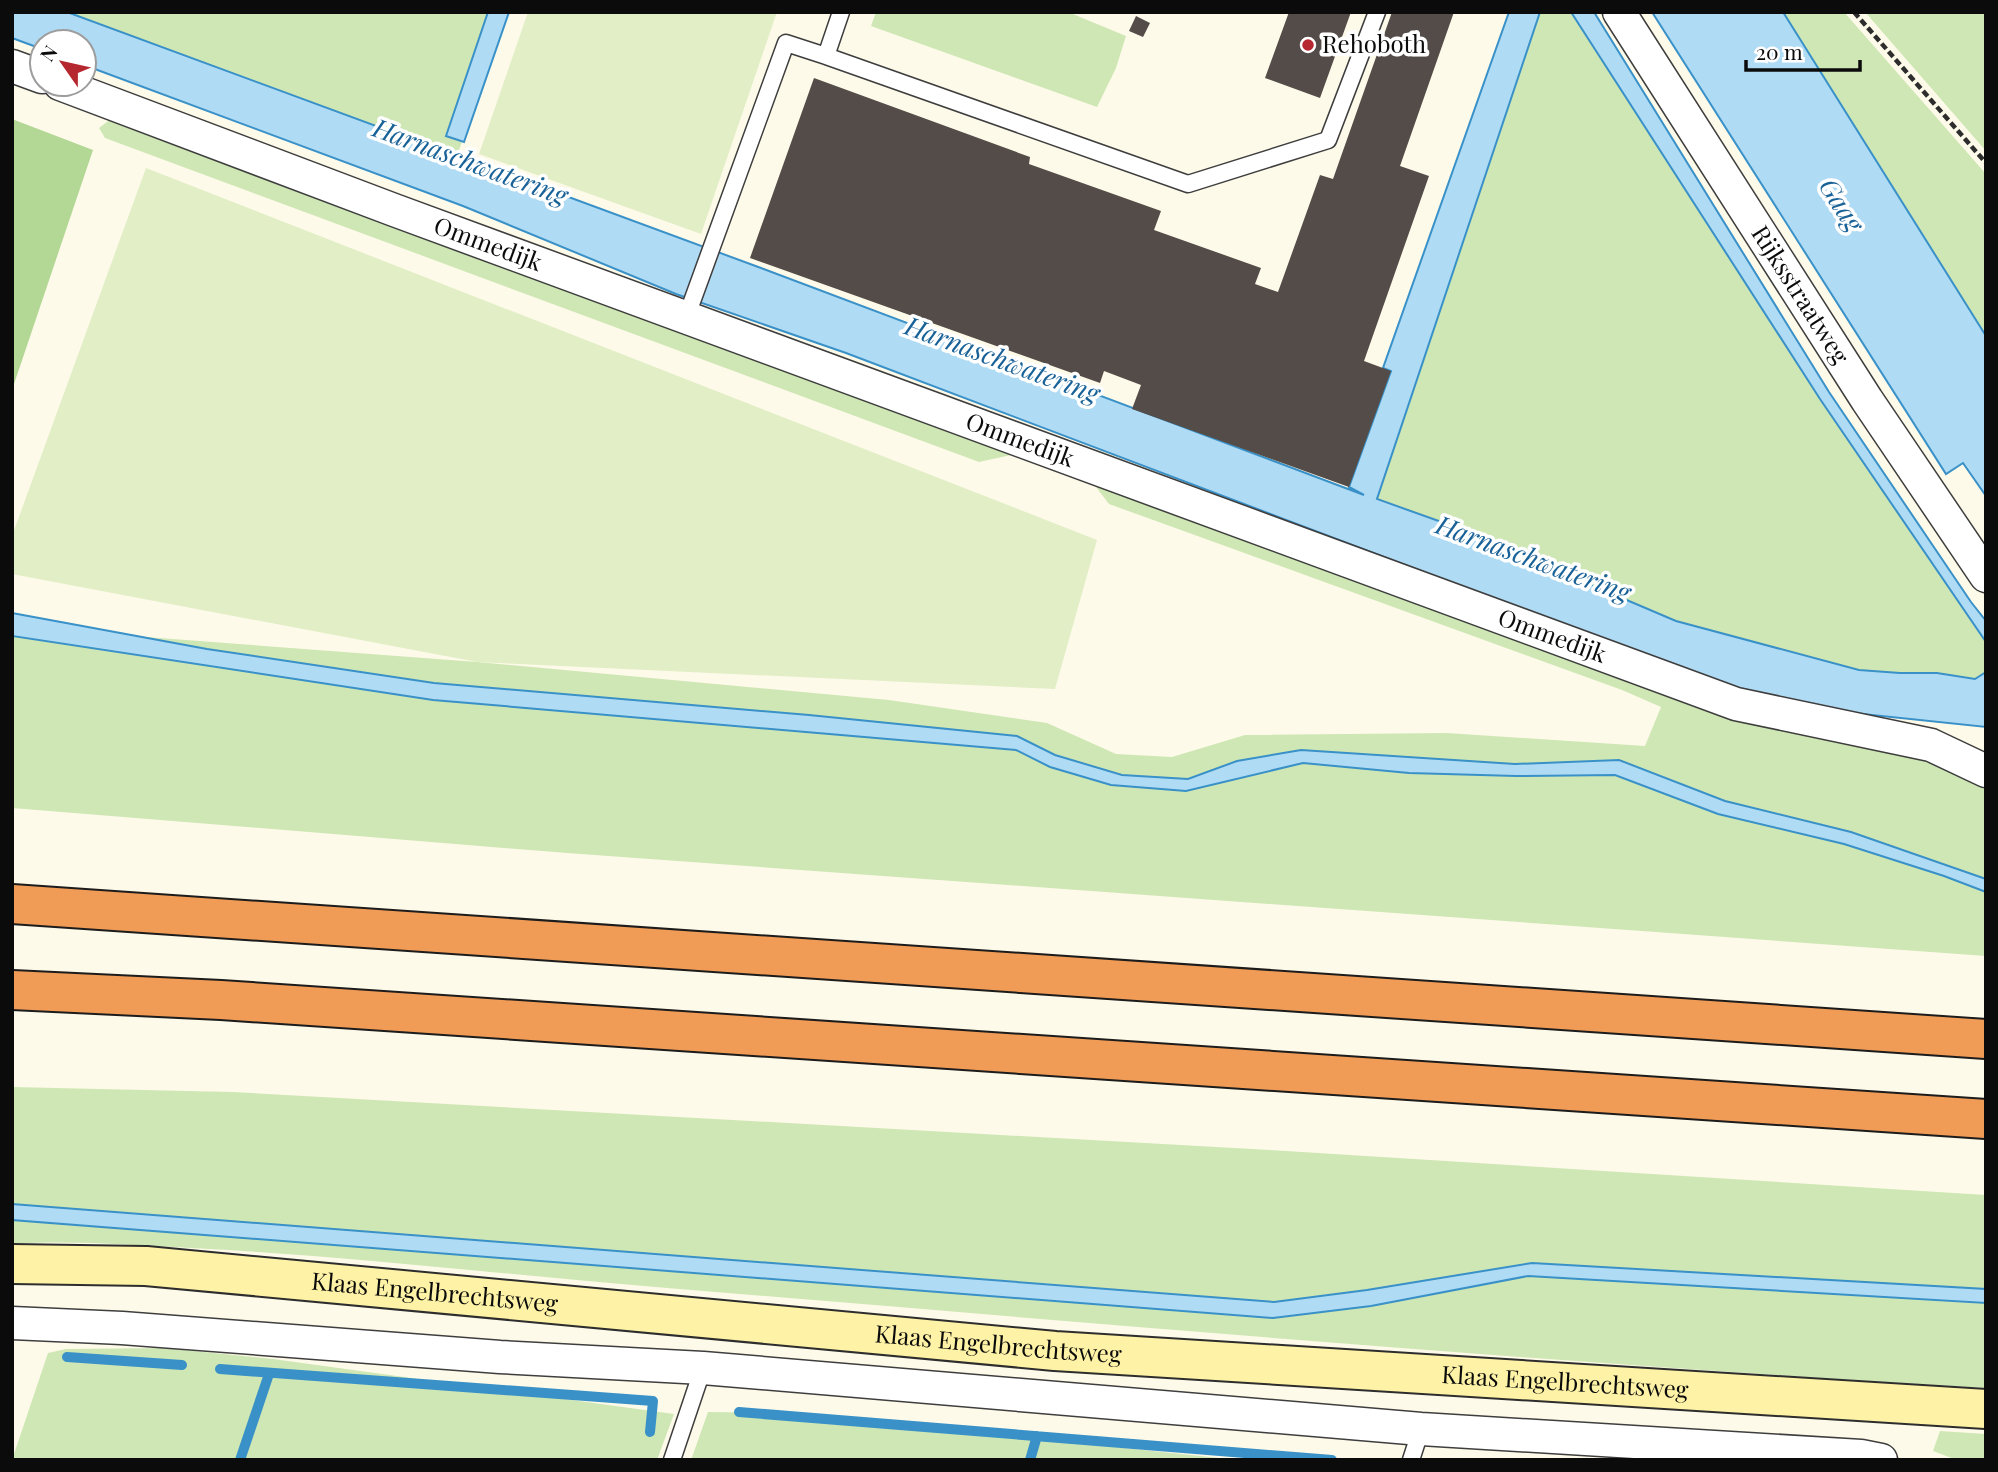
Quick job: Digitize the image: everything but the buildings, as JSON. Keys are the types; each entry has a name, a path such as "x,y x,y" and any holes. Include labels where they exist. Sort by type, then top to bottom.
{"highway":[{"path":"12,883 264,921"},
{"path":"12,904 1986,1039"},
{"path":"12,990 221,1000 1986,1119"},
{"path":"12,1010 221,1000"}],"main road":[{"name":"Klaas Engelbrechtsweg","path":"12,1264 146,1266 1055,1351 1986,1409"}],"street":[{"name":"Rijksstraatweg","path":"1619,12 1867,400 1986,576"},
{"name":"Ommedijk","path":"98,98 689,310 1736,704 1931,745 1986,771"},
{"name":"Klaas Engelbrechtsweg","path":"12,1324 122,1328 500,1357 703,1368 1421,1429 1861,1456 1881,1460"}],"lane":[{"path":"826,56 841,12"},
{"path":"689,310 786,43 1188,184 1328,140 1377,12"},
{"path":"672,1460 703,1368"},
{"path":"1411,1460 1421,1429"}],"path":[{"path":"1854,12 1986,163"}],"green space":[{"path":"67,12 507,12 457,156"},
{"path":"528,12 777,12 701,234 479,154"},
{"path":"876,12 1068,12 1126,36 1116,68 1097,107 871,26"},
{"path":"1540,12 1571,12 1820,399 1986,642 1986,672 1975,679 1937,673 1859,670 1676,621 1376,499"},
{"path":"1783,12 1844,12 1986,174 1986,336"},
{"path":"1865,12 1986,12 1986,151"},
{"path":"116,115 1004,444 1011,455 979,462 105,138 99,128"},
{"path":"12,119 93,150 12,390"},
{"path":"146,168 1097,540 1055,689 477,662 12,574 12,536"},
{"path":"1114,483 1928,754 1986,780 1986,956 567,853 12,808 12,627 477,662 889,700 1047,723 1116,754 1172,757 1245,735 1447,733 1645,746 1661,707 1622,690 1109,504 1096,487"},
{"path":"12,1087 232,1092 1270,1150 1986,1195 1986,1388 1326,1342 251,1251 102,1243 12,1244"},
{"path":"163,1348 273,1359 674,1414 657,1460 12,1460 48,1353 66,1349"},
{"path":"708,1412 793,1413 1238,1460 691,1460"},
{"path":"1940,1431 1986,1434 1986,1460 1957,1460 1933,1451"}],"water":[{"name":"Harnaschwatering","path":"12,12 67,12 761,268 1364,495 1349,487 1391,371 1383,368 1509,12 1540,12 1377,499 1450,525 1676,621 1859,670 1937,673 1975,679 1986,672 1986,727 1853,713 1740,692 846,353 676,294 463,206 98,70 98,28 28,28 28,44 12,38"},
{"path":"488,12 509,12 464,142 446,136"},
{"path":"1571,12 1594,12 1829,392 1986,621 1986,642 1820,399"},
{"name":"Gaag","path":"1652,12 1783,12 1986,336 1986,496 1963,463 1946,474"},
{"path":"12,613 207,649 434,683 1017,736 1055,755 1122,775 1188,779 1237,761 1301,750 1515,764 1619,760 1725,801 1851,832 1986,879 1986,892 1844,844 1718,814 1615,775 1409,773 1303,763 1186,791 1111,785 1050,767 1016,750 433,700 12,636"},
{"path":"12,1204 1274,1302 1532,1263 1986,1289 1986,1303 1528,1276 1371,1306 1273,1318 12,1220"}],"waterway":[{"path":"67,1357 182,1365"},
{"path":"220,1369 653,1401 650,1432"},
{"path":"240,1460 269,1374"},
{"path":"739,1412 1332,1460"},
{"path":"1030,1460 1037,1436"}],"place":[{"name":"Rehoboth","path":"1308,45"}]}
